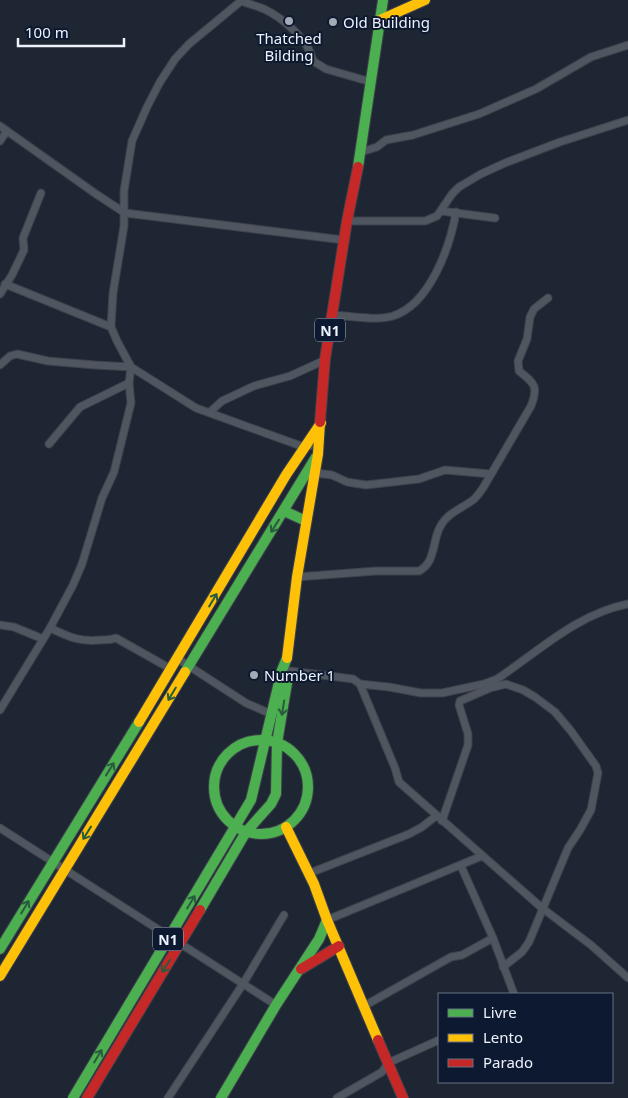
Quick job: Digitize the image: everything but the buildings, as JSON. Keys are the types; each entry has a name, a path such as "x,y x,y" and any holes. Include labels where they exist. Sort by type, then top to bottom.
{"main road":[{"name":"N1","path":"87,1098 246,832 275,798 277,742 306,521 319,449 325,359 347,221 361,152 383,0"},
{"path":"380,20 425,0"},
{"path":"0,949 178,659 304,446 322,422"},
{"path":"0,976 208,632 284,511 319,449"},
{"path":"284,511 306,521"},
{"path":"198,625 208,632"},
{"name":"N1","path":"73,1098 251,800 264,740 286,668"},
{"path":"141,720 152,726"},
{"path":"264,740 277,742 297,756 304,768 308,781 308,794 304,807 296,818 286,827 269,834 246,832 236,827 218,808 214,792 215,776 224,757 232,750 252,741 264,740"},
{"path":"257,777 277,784"},
{"path":"95,793 107,800"},
{"path":"251,800 268,807"},
{"path":"286,827 310,873 327,920 403,1098"},
{"path":"221,1098 276,1005 319,939 327,920"},
{"path":"299,970 339,946"}],"street":[{"path":"0,710 74,585 102,498 114,472 131,403 129,383 131,367 117,342 112,326 113,293 124,226 124,192 132,141 160,82 175,59 240,1 264,9 279,18 311,52 314,61 326,69 371,82"},
{"path":"361,152 377,147 386,140 413,135 479,114 536,89 591,57 628,45"},
{"path":"347,221 430,220 441,211 452,194 481,174 560,142 628,120"},
{"path":"0,126 124,213 344,240"},
{"path":"0,141 7,131"},
{"path":"0,294 24,250 23,238 41,193"},
{"path":"441,211 495,218"},
{"path":"332,316 381,318 392,316 420,299 437,271 451,236 456,212"},
{"path":"6,284 112,326"},
{"path":"298,577 376,571 419,571 426,568 430,563 439,528 446,516 474,499 522,423 536,395 536,388 533,383 519,371 518,361 527,339 530,317 534,308 548,298"},
{"path":"0,365 10,356 17,354 48,361 131,367 196,408 304,446 319,449"},
{"path":"210,412 222,401 258,385 290,376 325,359"},
{"path":"49,444 80,407 129,383"},
{"path":"315,472 332,475 347,482 366,485 419,479 444,470 491,474"},
{"path":"286,668 353,679 360,684 421,694 442,693 484,684 497,679 578,622 611,607 628,604"},
{"path":"0,624 14,627 43,640"},
{"path":"50,628 71,638 86,642 116,638 171,669"},
{"path":"178,659 255,708 271,714"},
{"path":"360,684 399,782 542,908 591,945 628,978"},
{"path":"310,873 409,834 439,819 468,745 468,734 460,711 460,700 506,684 535,697 555,712 572,731 596,766 598,773 591,810 568,848 529,942 522,952 503,967"},
{"path":"0,828 276,1005"},
{"path":"327,920 482,856"},
{"path":"461,866 493,938 514,993"},
{"path":"168,1098 243,984 284,915"},
{"path":"364,1006 451,957 462,955 493,938"},
{"path":"337,1098 382,1072 388,1063 438,1040"}],"traffic: fast":[{"path":"358,167 383,0"},
{"path":"185,672 316,457"},
{"path":"284,511 306,521"},
{"path":"73,1098 251,800 282,670 287,658"},
{"path":"200,910 246,832 271,804 276,794 277,743 287,683"},
{"path":"0,949 139,722"},
{"path":"261,740 279,744 294,754 304,769 308,787 304,805 294,820 279,830 261,834 243,830 228,820 218,805 214,787 218,769 228,754 243,744 261,740"},
{"path":"221,1098 276,1005 319,939 327,920"}],"traffic: slow":[{"path":"380,20 425,0"},
{"path":"287,658 297,577 318,454 320,422"},
{"path":"139,722 286,475 321,423"},
{"path":"0,976 185,672"},
{"path":"286,827 314,884 327,920 378,1040"}],"traffic: jam":[{"path":"320,422 325,359 347,221 358,167"},
{"path":"87,1098 200,910"},
{"path":"301,969 339,946"},
{"path":"378,1040 403,1098"}],"place":[{"name":"Thatched Bilding","path":"289,21"},
{"name":"Old Building","path":"333,22"},
{"name":"Number 1","path":"254,675"}]}
